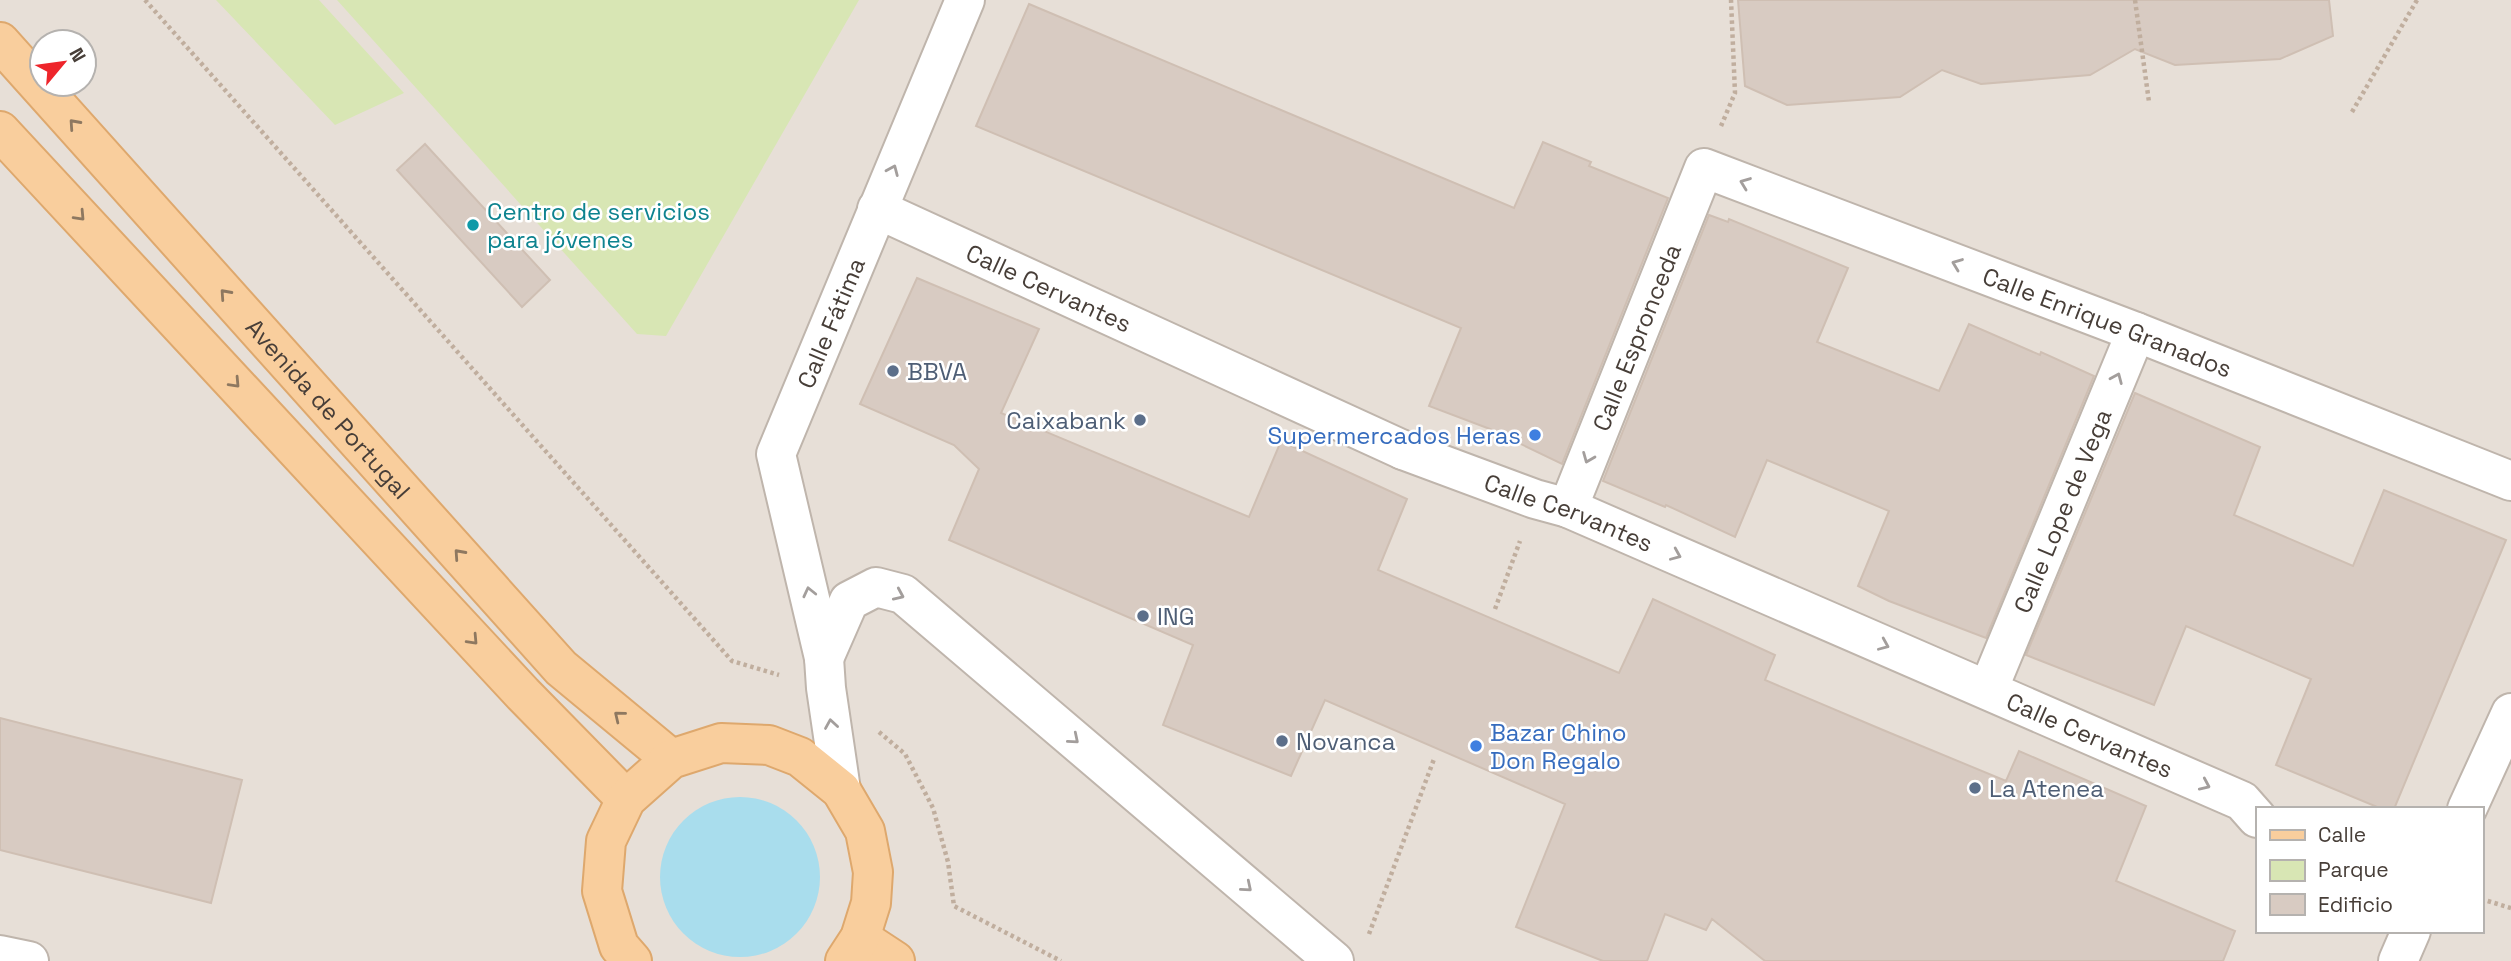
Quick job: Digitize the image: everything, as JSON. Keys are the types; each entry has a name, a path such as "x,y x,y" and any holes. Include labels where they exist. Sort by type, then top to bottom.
{"main road":[{"name":"Avenida de Portugal","path":"0,42 561,668 671,759"},
{"name":"Avenida de Portugal","path":"0,131 523,694 626,799"},
{"path":"632,961 619,946 602,891 606,841 626,799 671,759 721,743 768,746 800,757 841,790 865,831 873,872 871,903 853,950 895,961"}],"street":[{"name":"Calle Fátima","path":"841,790 825,673 776,453 965,0"},
{"name":"Calle Enrique Granados","path":"1704,167 2136,332 2511,481"},
{"name":"Calle Espronceda","path":"1551,504 1704,167"},
{"name":"Calle Cervantes","path":"877,209 1403,450 1551,504 2242,801 2256,817"},
{"name":"Calle Lope de Vega","path":"1988,690 2136,332"},
{"path":"825,673 849,601 876,587 903,594 1335,961"},
{"path":"2468,807 2511,713"},
{"path":"0,955 29,961"}],"path":[{"path":"145,0 732,661 825,673 905,754 933,808 948,862 954,906 1061,961"},
{"path":"1704,167 1735,93 1731,0"},
{"path":"2135,0 2149,102"},
{"path":"2352,112 2417,0"},
{"path":"1495,609 1551,504"},
{"path":"1368,936 1434,759"},
{"path":"2483,900 2511,908"}],"shaded area":[{"path":"0,0 2511,0 2511,961 0,961"}],"green space":[{"path":"216,0 319,0 404,93 335,125"},
{"path":"337,0 859,0 666,336 637,334"}],"water":[{"path":"740,797 770,803 796,821 814,847 820,877 814,907 796,933 770,951 740,957 710,951 684,933 666,907 660,877 666,847 684,821 710,803"}],"building":[{"path":"1738,0 2329,0 2333,36 2280,59 2175,65 2135,49 2090,75 1981,84 1942,70 1900,97 1787,105 1745,86"},
{"path":"1029,4 1514,208 1543,142 1591,162 1589,166 1668,198 1562,464 1490,429 1429,406 1461,328 976,126"},
{"name":"Centro de servicios para jóvenes","path":"425,144 550,280 522,307 397,170"},
{"path":"1709,215 1728,222 1729,219 1848,268 1817,342 1939,391 1969,324 2094,376 1986,638 1889,601 1858,586 1889,511 1767,460 1735,537 1666,505 1665,507 1603,481"},
{"path":"917,278 1039,329 1001,413 1249,517 1281,441 1407,499 1378,570 1619,673 1653,599 1775,655 1765,680 1883,730 2006,781 2019,751 2146,806 2116,881 2235,931 2223,961 1765,961 1712,919 1706,930 1665,914 1647,961 1603,961 1516,927 1565,804 1325,700 1291,776 1163,725 1193,645 949,540 979,469 954,445 860,404"},
{"path":"2135,393 2260,447 2234,515 2353,566 2384,490 2506,540 2395,807 2377,807 2276,765 2311,679 2186,626 2154,705 2026,655"},
{"path":"0,718 242,780 211,903 0,850"}],"place":[{"name":"Centro de servicios para jóvenes","path":"473,225"},
{"name":"BBVA","path":"893,371"},
{"name":"Caixabank","path":"1140,420"},
{"name":"Supermercados Heras","path":"1535,435"},
{"name":"ING","path":"1143,616"},
{"name":"Novanca","path":"1282,741"},
{"name":"Bazar Chino Don Regalo","path":"1476,746"},
{"name":"La Atenea","path":"1975,788"}]}
